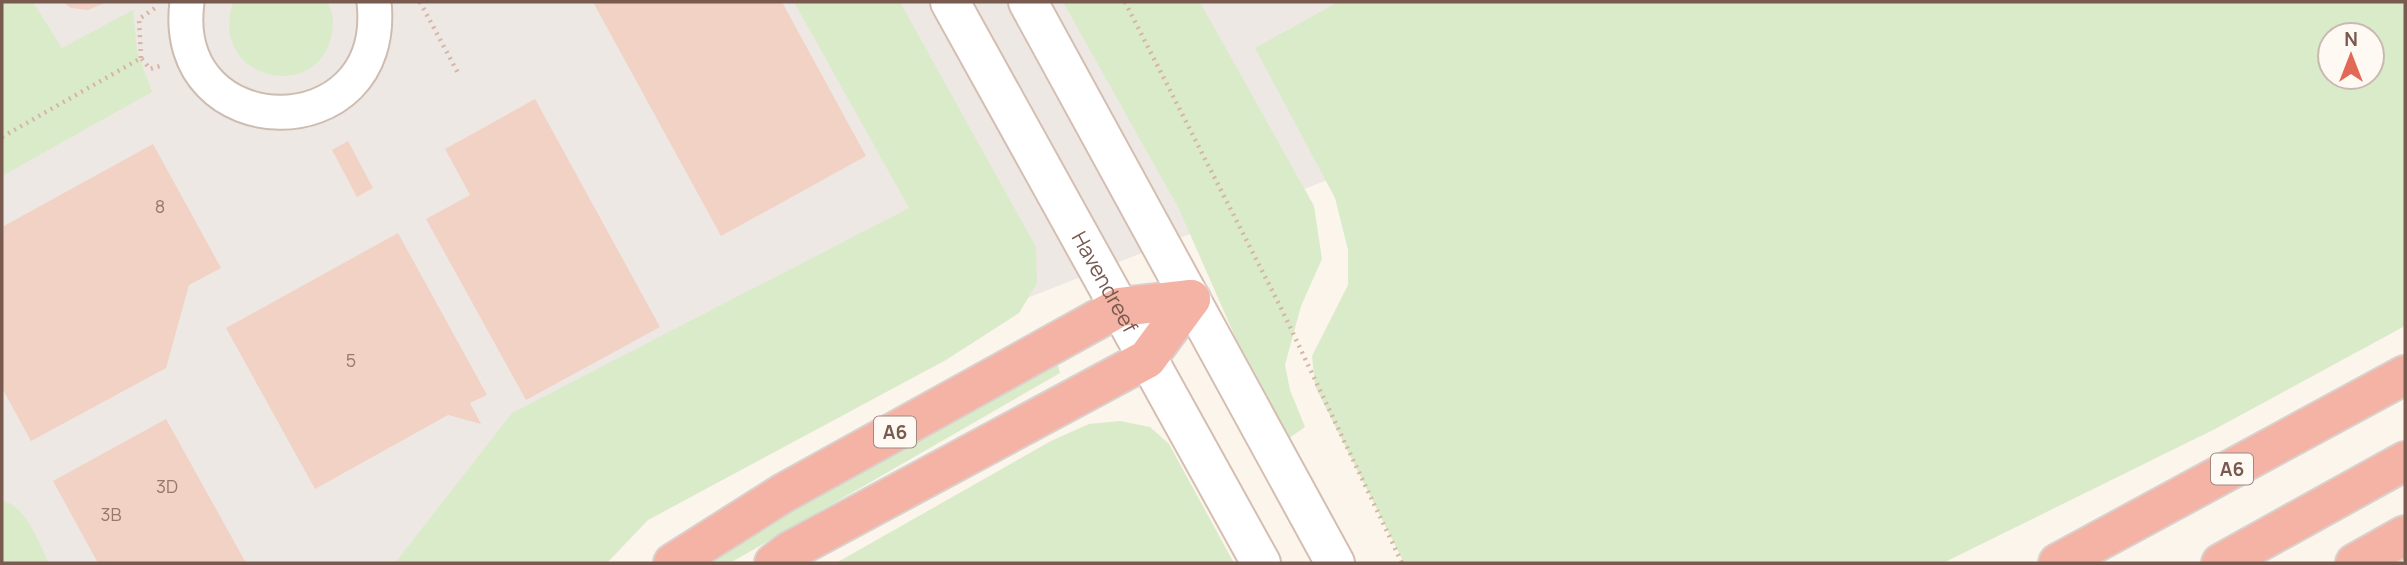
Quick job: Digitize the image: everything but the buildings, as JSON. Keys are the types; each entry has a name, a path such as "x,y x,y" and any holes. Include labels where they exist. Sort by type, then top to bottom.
{"highway":[{"path":"1120,307 1191,299"},
{"path":"774,563 790,551 1147,359 1191,299"},
{"name":"A6","path":"673,563 782,494 1120,307"},
{"name":"A6","path":"2058,563 2405,374"},
{"path":"2221,563 2405,461"},
{"path":"2355,563 2405,535"}],"main road":[{"name":"Havendreef","path":"950,2 1261,563"},
{"path":"1028,2 1335,563"}],"street":[{"path":"187,2 187,37 193,57 216,90 250,110 285,114 318,107 347,88 368,60 376,26 374,2"}],"path":[{"path":"160,2 139,19 141,58 150,69 193,57"},
{"path":"420,2 458,73"},
{"path":"1125,2 1282,310 1402,563"},
{"path":"2,137 141,58"}],"shaded area":[{"path":"2,2 1779,2 606,464 542,563 2,563"}],"green space":[{"path":"2,2 33,2 62,48 133,10 137,51 152,92 2,176"},
{"path":"233,2 327,2 333,25 323,56 308,70 289,76 268,74 250,66 236,50 229,29"},
{"path":"794,2 900,2 1036,247 1037,283 1019,313 946,360 648,520 607,563 395,563 512,413 909,208"},
{"path":"1063,2 1200,2 1314,206 1322,259 1301,306 1285,365 1290,390 1305,427 1285,441 1265,405 1179,209"},
{"path":"1338,2 2405,2 2405,326 2215,429 1943,563 1404,563 1315,386 1312,356 1348,285 1348,250 1335,198 1255,48"},
{"path":"1057,362 1060,373 730,563 712,563 800,503"},
{"path":"1120,421 1150,427 1169,444 1234,563 836,563 1051,441 1089,424"},
{"path":"2,501 18,509 25,517 49,563 2,563"}]}
